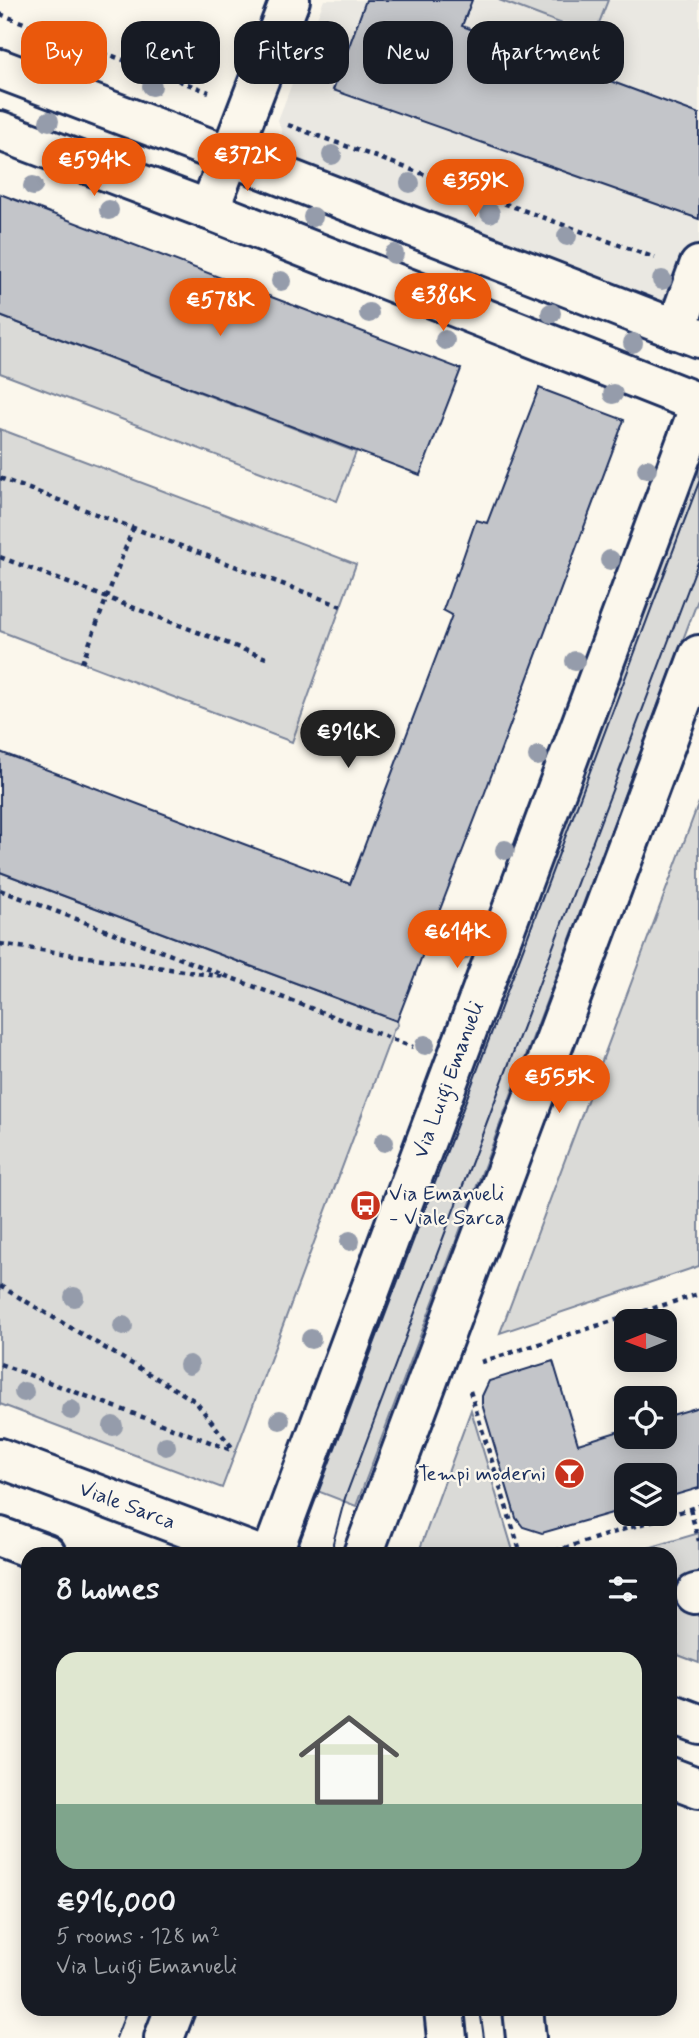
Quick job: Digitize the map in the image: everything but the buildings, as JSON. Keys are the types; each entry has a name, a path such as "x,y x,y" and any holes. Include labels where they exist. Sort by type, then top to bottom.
{"street":[{"path":"209,210 290,0"},
{"path":"0,69 688,334 698,269"},
{"path":"0,131 626,372 699,405"},
{"name":"Via Luigi Emanueli","path":"275,1547 699,405"},
{"path":"366,1547 699,654"},
{"name":"Viale Sarca","path":"0,1458 237,1547"},
{"path":"0,1537 27,1547"},
{"path":"677,1716 699,1724"},
{"path":"677,1780 699,1788"},
{"path":"164,2038 172,2016"},
{"path":"445,2016 447,2038"},
{"path":"524,2016 526,2038"}],"path":[{"path":"0,14 192,86"},
{"path":"309,134 698,269"},
{"path":"0,478 341,606"},
{"path":"82,663 133,528"},
{"path":"0,557 266,658"},
{"path":"0,890 412,1047"},
{"path":"0,944 233,979"},
{"path":"0,1286 195,1401 235,1451 0,1364"},
{"path":"476,1364 699,1294"},
{"path":"467,1381 519,1547"},
{"path":"568,1547 699,1506"},
{"path":"690,1509 699,1541"}],"shaded area":[{"path":"324,0 699,0 699,316 289,156 278,120 292,84 349,84 349,21 316,21"},
{"path":"499,0 608,0 600,21 554,21"},
{"path":"0,316 356,452 337,501 0,373"},
{"path":"0,429 356,564 292,742 0,631"},
{"path":"690,465 699,469 699,597 356,1506 307,1487"},
{"path":"699,802 699,1266 500,1333"},
{"path":"0,872 397,1021 398,1025 394,1029 222,1488 0,1404"},
{"path":"471,1410 512,1547 421,1547"},
{"path":"699,1533 699,1663 677,1655 677,1547 652,1547"}],"tram line":[{"path":"298,1547 699,482"},
{"path":"333,1547 345,1498 699,560"},
{"path":"116,2038 124,2016"},
{"path":"481,2016 484,2038"}],"place":[{"name":"Via Emanueli - Viale Sarca","path":"366,1206"},
{"name":"Tempi moderni","path":"569,1474"}]}
